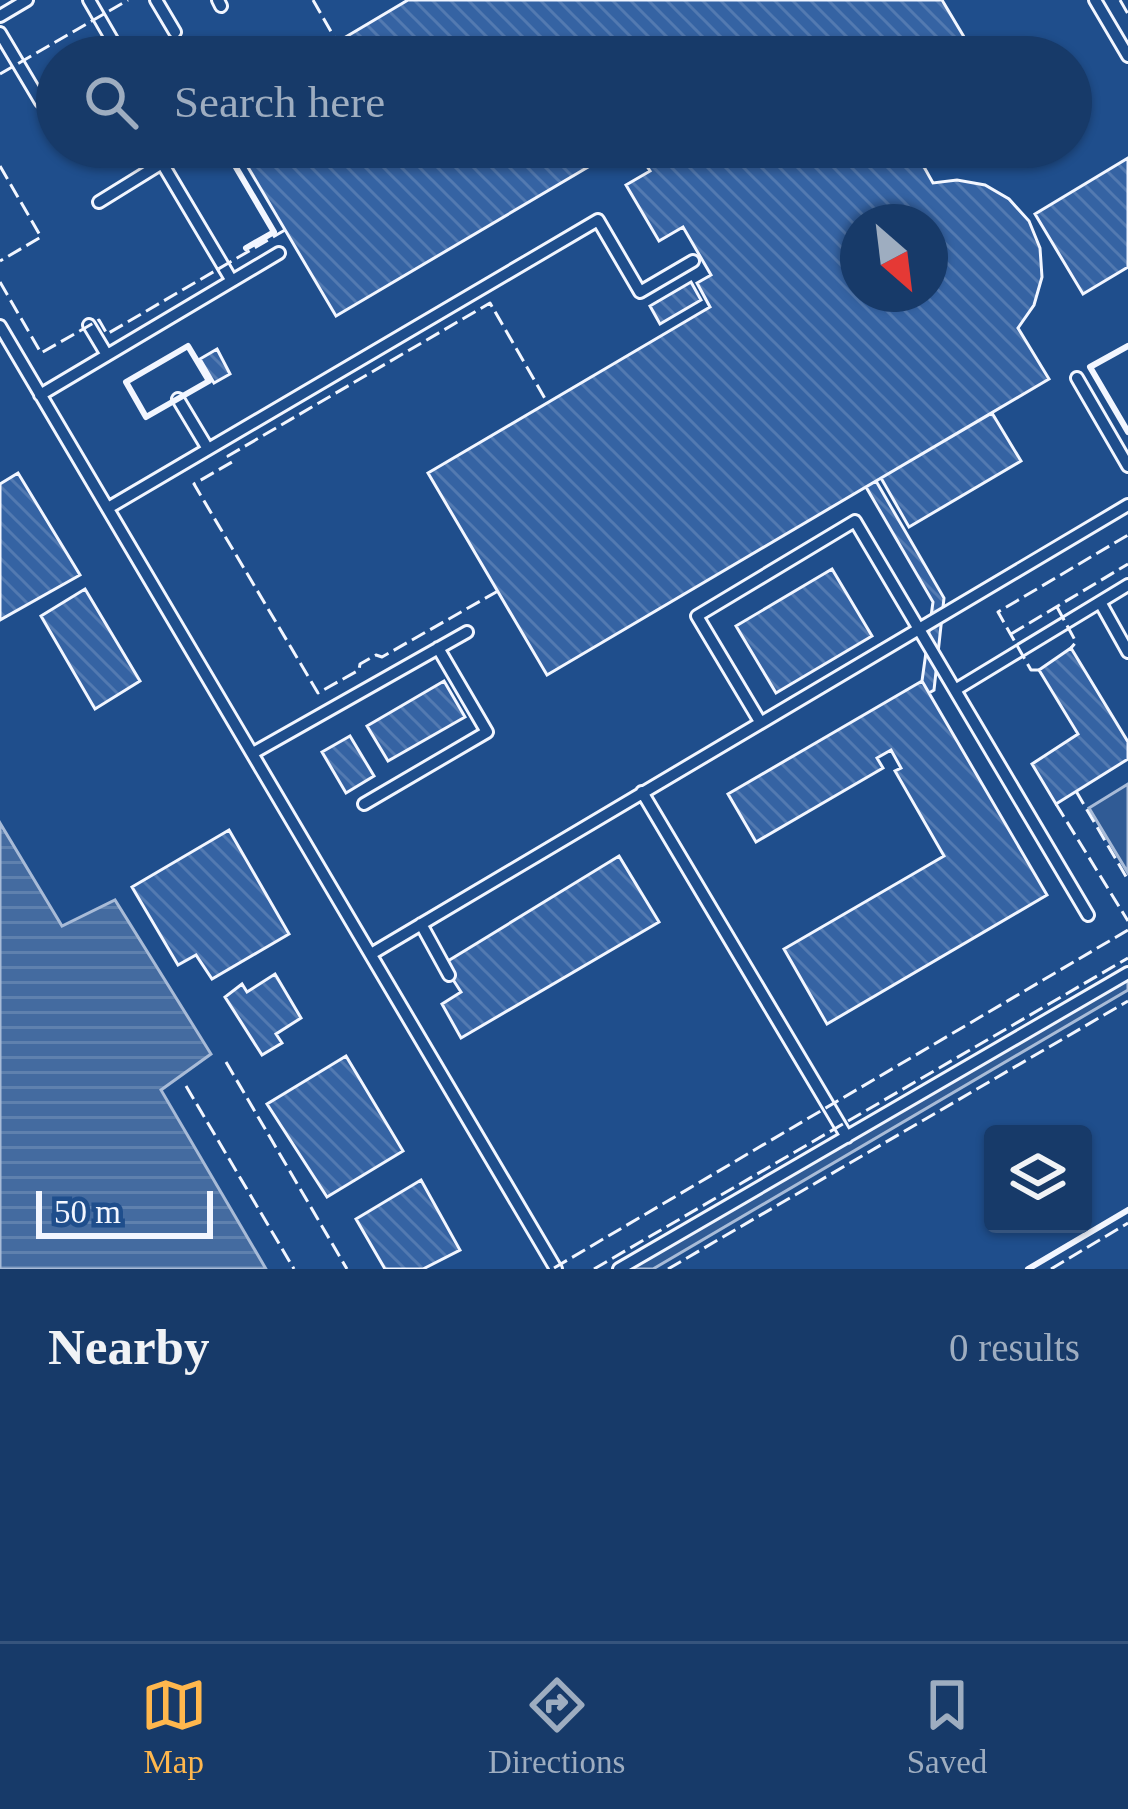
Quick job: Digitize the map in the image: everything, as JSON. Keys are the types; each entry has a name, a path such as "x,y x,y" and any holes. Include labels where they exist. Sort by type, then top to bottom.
{"lane":[{"path":"0,16 27,0"},
{"path":"88,0 109,36"},
{"path":"156,0 175,32"},
{"path":"1095,0 1128,56"},
{"path":"0,34 36,95"},
{"path":"98,202 154,168"},
{"path":"165,168 232,281"},
{"path":"108,508 598,220 640,292 693,261"},
{"path":"40,395 279,253"},
{"path":"89,325 107,355"},
{"path":"0,326 556,1269"},
{"path":"1077,379 1128,466"},
{"path":"178,399 208,449"},
{"path":"371,954 1128,505"},
{"path":"759,720 697,616 855,521 1088,915"},
{"path":"955,690 1128,585"},
{"path":"1100,602 1128,652"},
{"path":"253,753 467,632"},
{"path":"364,804 487,732 438,648"},
{"path":"642,791 848,1137"},
{"path":"421,924 449,975"},
{"path":"619,1269 1128,974"}],"shaded area":[{"path":"1128,784 1128,873 1089,808"},
{"path":"0,823 62,926 115,900 211,1054 161,1090 266,1269 0,1269"},
{"path":"1128,971 1128,990 653,1269 633,1269 630,1264"}],"building":[{"path":"408,0 942,0 963,36 347,36"},
{"path":"1128,158 1128,267 1083,294 1035,214"},
{"path":"248,168 586,168 336,316"},
{"path":"648,168 925,168 933,183 957,180 985,185 1009,199 1029,221 1040,248 1042,277 1034,305 1018,328 1049,379 547,675 428,473 710,307 697,283 711,275 683,227 659,241 626,185"},
{"path":"691,282 701,300 660,324 650,306"},
{"path":"217,349 230,374 214,383 200,359"},
{"path":"992,413 1021,461 909,527 881,478"},
{"path":"18,473 80,575 0,620 0,484"},
{"path":"876,481 944,598 934,690 929,693 922,681 933,602 866,487"},
{"path":"832,569 872,636 776,693 736,626"},
{"path":"85,589 140,681 95,709 41,616"},
{"path":"1071,648 1128,742 1128,759 1056,804 1032,764 1078,734 1039,670"},
{"path":"444,681 465,717 388,761 367,726"},
{"path":"922,681 1047,895 827,1024 784,949 944,856 895,771 901,768 891,750 877,758 883,768 756,842 728,794"},
{"path":"350,736 374,776 346,793 322,752"},
{"path":"229,830 289,934 212,979 196,955 178,965 132,887"},
{"path":"619,856 659,922 461,1038 442,1004 461,992 443,964"},
{"path":"275,974 301,1018 276,1034 282,1043 262,1055 225,997 242,984 247,992"},
{"path":"346,1056 403,1151 327,1197 267,1104"},
{"path":"421,1180 460,1250 423,1269 385,1269 356,1219"}],"fence":[{"path":"66,36 128,0"},
{"path":"313,0 334,36"},
{"path":"1120,0 1128,14"},
{"path":"0,74 36,53"},
{"path":"0,166 41,237 0,261"},
{"path":"0,282 41,353 99,320 107,334 285,230"},
{"path":"498,591 382,657 376,655 360,664 359,670 318,693 194,484 232,462 228,456 490,303 547,402"},
{"path":"1039,670 1031,670 998,612 1128,535"},
{"path":"1011,634 1128,564"},
{"path":"1057,607 1076,642 1071,648"},
{"path":"1076,791 1128,880"},
{"path":"1056,804 1128,921"},
{"path":"554,1268 1128,930"},
{"path":"594,1269 1128,958"},
{"path":"668,1269 1128,1001"},
{"path":"226,1062 347,1269"},
{"path":"186,1086 294,1269"},
{"path":"1051,1269 1128,1223"}],"wall":[{"path":"236,168 274,232 246,248"},
{"path":"188,346 209,381 146,417 126,382 188,346"},
{"path":"1128,346 1090,367 1128,432"},
{"path":"1028,1269 1128,1210"}]}
